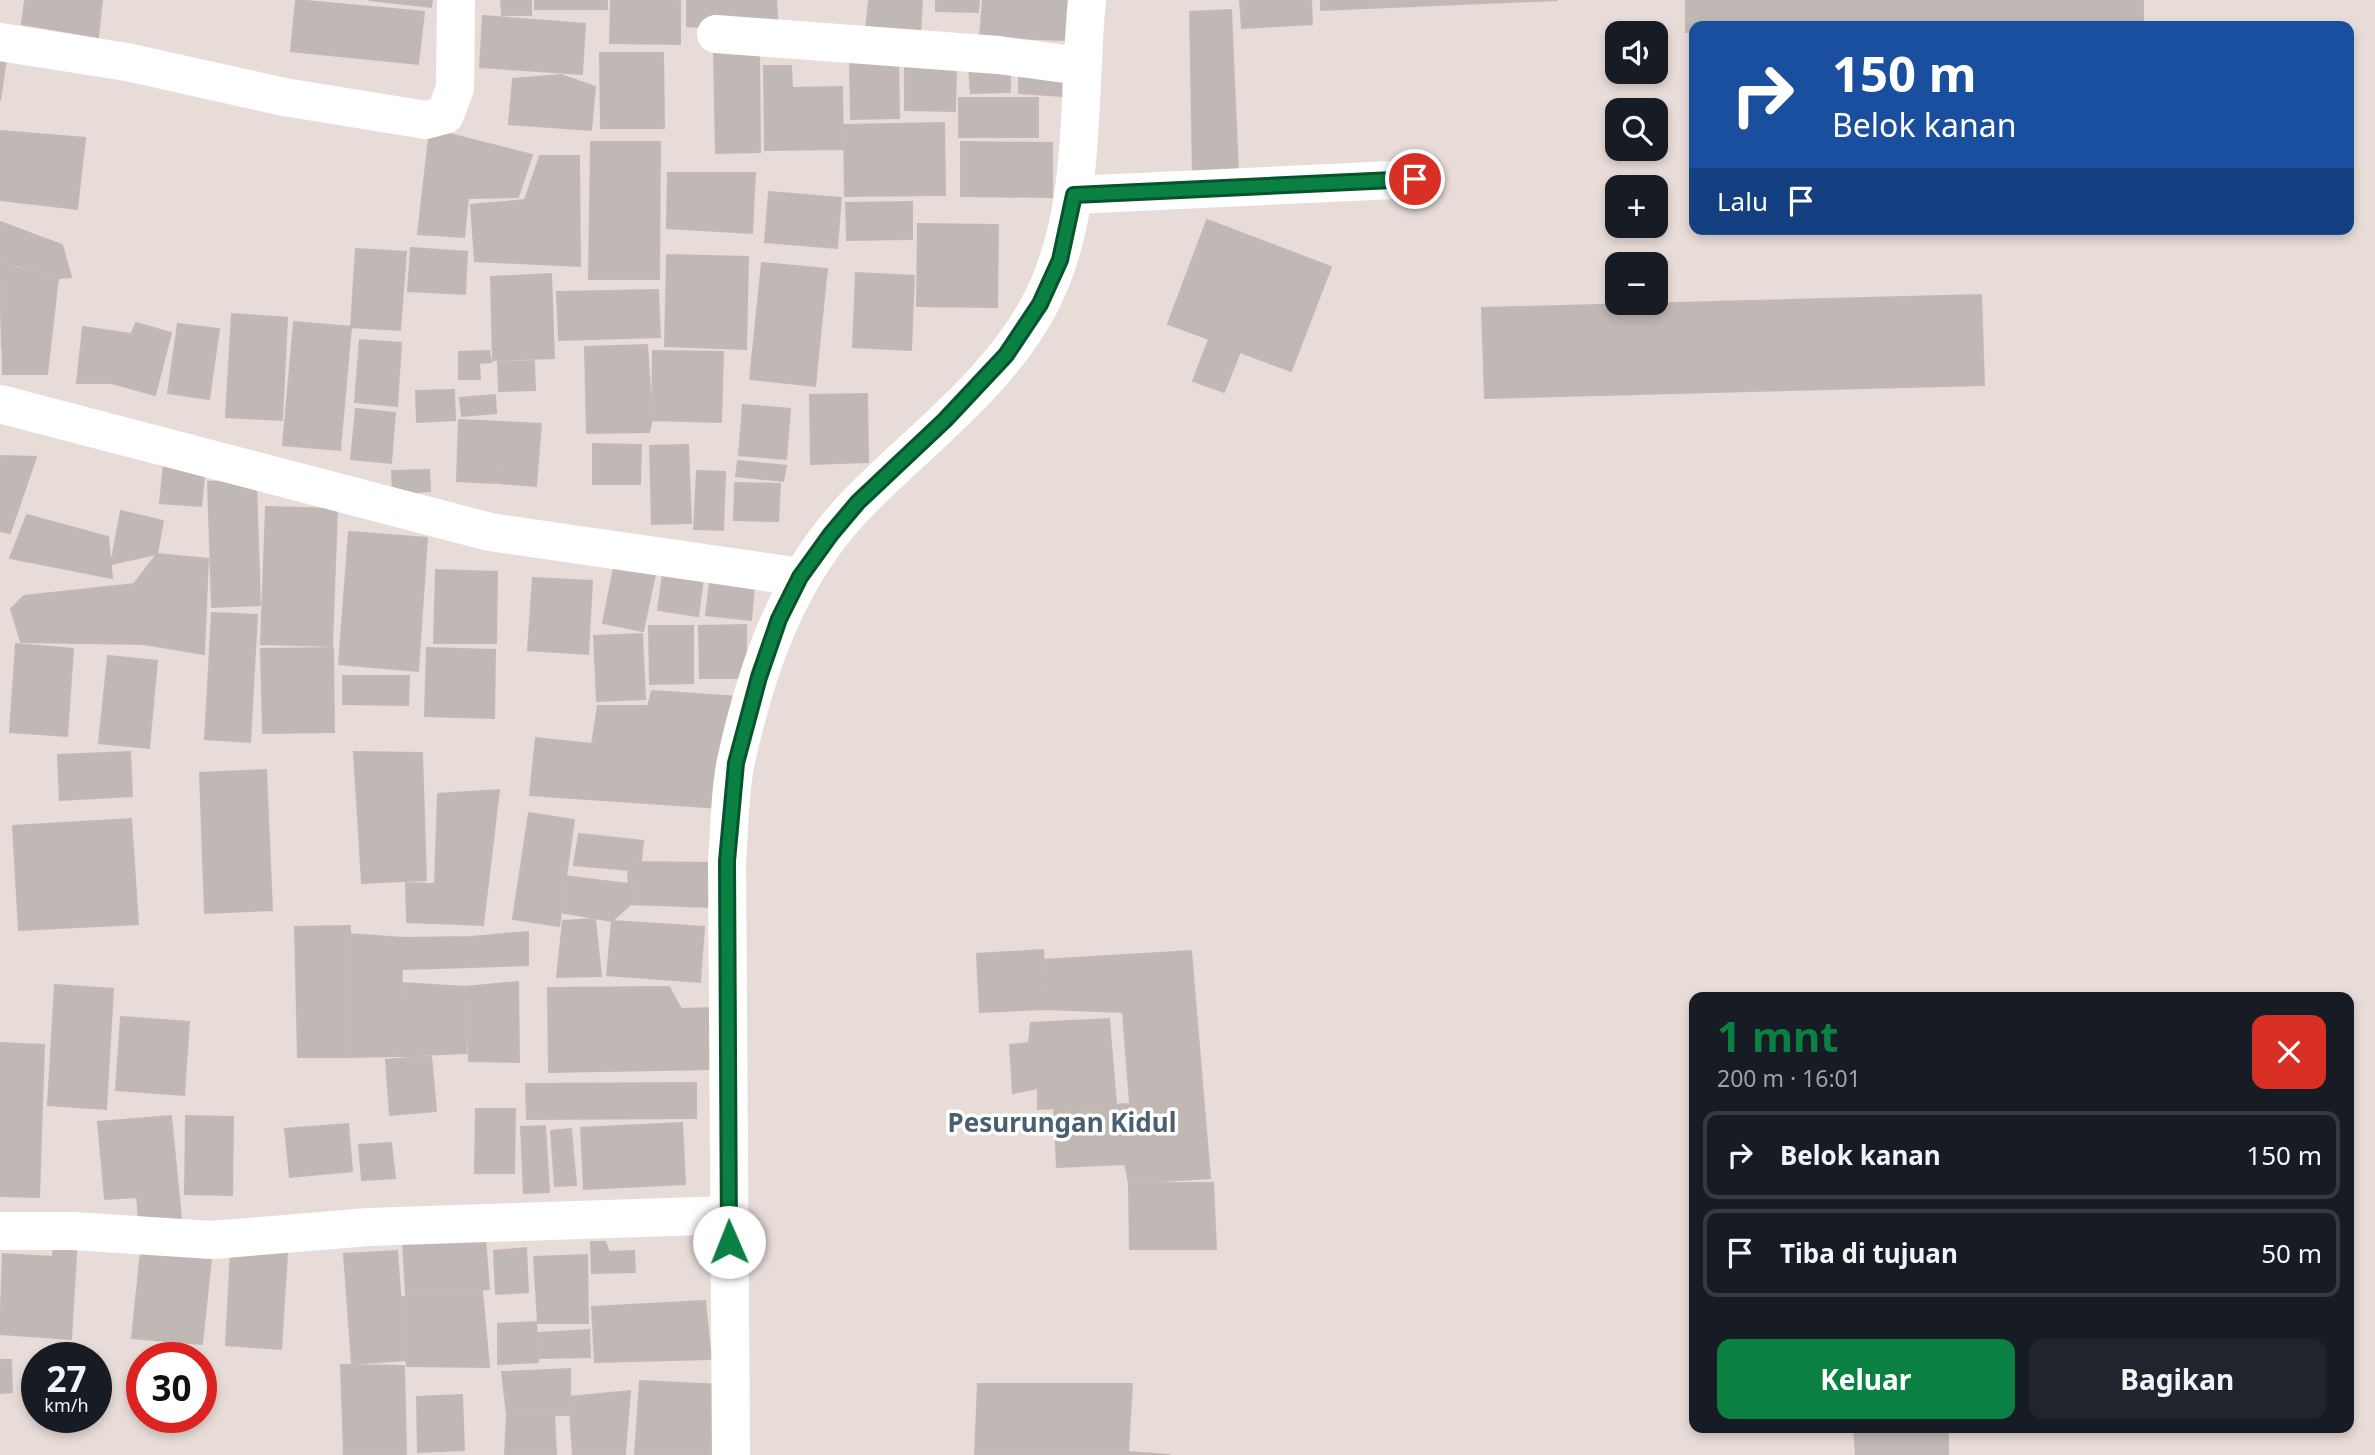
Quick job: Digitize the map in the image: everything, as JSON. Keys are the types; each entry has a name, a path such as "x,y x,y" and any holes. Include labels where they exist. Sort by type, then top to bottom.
{"street":[{"path":"0,42 127,62 284,97 426,120 445,115 455,88 456,0"},
{"path":"731,1455 727,861 736,763 759,677 779,619 800,577 858,502 945,420 1006,355 1040,304 1060,260 1074,195 1080,66 1087,0"},
{"path":"716,34 998,55 1080,66"},
{"path":"1074,195 1415,179"},
{"path":"0,404 489,532 800,577"},
{"path":"0,1231 73,1231 212,1240 369,1227 729,1215"}],"building":[{"path":"25,0 102,0 98,37 22,24"},
{"path":"296,0 424,12 418,64 291,51"},
{"path":"369,0 432,0 431,7"},
{"path":"501,0 531,0 531,15 502,15"},
{"path":"535,0 607,0 607,9 535,9"},
{"path":"611,0 680,0 680,44 610,43"},
{"path":"687,0 776,0 778,31 687,26"},
{"path":"869,0 922,0 920,35 866,31"},
{"path":"936,0 979,0 978,12 936,11"},
{"path":"983,0 1067,0 1067,40 980,37"},
{"path":"1240,0 1311,0 1312,24 1242,28"},
{"path":"1321,0 1558,0 1321,10"},
{"path":"1686,0 2143,0 2143,21 1689,21 1689,32 1686,32"},
{"path":"1231,10 1238,174 1193,172 1190,12"},
{"path":"483,16 585,24 582,74 480,67"},
{"path":"0,49 7,51 0,101"},
{"path":"759,50 760,152 716,153 714,51"},
{"path":"600,53 663,53 664,128 601,128"},
{"path":"898,56 899,118 851,119 850,57"},
{"path":"1010,65 1010,92 971,93 969,66"},
{"path":"764,66 791,66 792,88 842,87 843,149 765,150"},
{"path":"905,67 956,68 955,111 905,110"},
{"path":"1019,68 1061,71 1062,96 1019,93"},
{"path":"561,75 595,87 591,130 509,124 513,79"},
{"path":"959,98 1038,98 1038,137 959,137"},
{"path":"944,123 945,195 845,196 844,125"},
{"path":"430,129 532,155 518,197 468,198 464,237 418,234"},
{"path":"1,131 85,138 77,209 0,200"},
{"path":"591,142 660,142 659,279 589,279"},
{"path":"961,142 1052,143 1052,197 961,196"},
{"path":"540,156 579,156 580,266 475,261 471,205 525,200"},
{"path":"668,173 755,173 752,233 667,228"},
{"path":"769,192 841,198 837,248 765,242"},
{"path":"912,202 912,239 847,240 846,203"},
{"path":"1207,220 1331,267 1291,371 1240,352 1224,392 1193,381 1209,339 1168,324"},
{"path":"0,222 62,245 71,277 58,278 0,260"},
{"path":"918,224 998,225 997,307 917,306"},
{"path":"411,248 467,252 465,294 408,291"},
{"path":"356,249 406,252 400,330 351,327"},
{"path":"667,255 748,257 746,349 665,346"},
{"path":"0,261 17,268 2,286 2,349"},
{"path":"762,263 827,269 815,386 750,379"},
{"path":"17,268 58,278 47,374 3,374 2,286"},
{"path":"856,273 914,276 911,350 853,347"},
{"path":"551,274 554,358 493,360 491,277"},
{"path":"658,290 660,337 559,340 557,292"},
{"path":"1981,295 1984,385 1485,398 1482,308 1605,305 1605,315 1668,315 1668,303"},
{"path":"232,314 287,318 282,420 226,417"},
{"path":"294,322 351,327 340,450 283,445"},
{"path":"136,323 171,333 155,395 112,383"},
{"path":"178,324 219,329 209,399 168,393"},
{"path":"83,327 131,334 112,383 77,383"},
{"path":"360,340 401,343 397,406 355,402"},
{"path":"647,345 652,420 649,432 587,433 585,347"},
{"path":"489,351 491,362 479,363 480,379 459,379 459,352"},
{"path":"653,351 723,352 721,422 652,420"},
{"path":"534,361 535,390 499,391 498,362"},
{"path":"454,390 455,420 417,422 416,391"},
{"path":"867,394 868,462 811,464 810,395"},
{"path":"495,395 496,413 462,416 460,398"},
{"path":"743,405 790,409 786,459 739,455"},
{"path":"356,409 395,413 391,463 351,459"},
{"path":"459,420 502,422 498,483 457,481"},
{"path":"502,422 541,424 536,486 498,483"},
{"path":"593,444 641,445 640,484 593,484"},
{"path":"688,445 691,523 652,524 650,446"},
{"path":"0,456 36,457 10,533 0,531"},
{"path":"738,461 786,466 783,481 736,476"},
{"path":"164,464 205,468 201,506 160,503"},
{"path":"429,470 430,491 393,494 392,471"},
{"path":"697,471 725,472 723,530 694,529"},
{"path":"256,480 260,605 212,607 208,482"},
{"path":"735,483 780,484 778,521 734,520"},
{"path":"266,507 337,509 332,646 261,644"},
{"path":"121,511 163,521 157,554 111,564"},
{"path":"27,515 108,537 112,578 10,558"},
{"path":"349,532 427,538 418,671 339,664"},
{"path":"157,554 208,559 204,654 143,644 134,584"},
{"path":"616,557 657,565 643,631 603,623"},
{"path":"664,566 704,571 698,616 658,610"},
{"path":"436,570 497,572 496,643 434,643"},
{"path":"711,573 755,577 751,620 706,615"},
{"path":"533,578 592,581 588,654 528,650"},
{"path":"134,584 143,644 21,642 11,609 24,596"},
{"path":"212,613 257,615 250,742 205,739"},
{"path":"746,625 746,678 700,678 699,626"},
{"path":"649,626 693,626 693,683 650,684"},
{"path":"642,634 645,699 597,701 594,636"},
{"path":"16,644 73,649 67,736 10,732"},
{"path":"333,648 334,732 263,733 261,649"},
{"path":"427,648 495,650 494,718 425,716"},
{"path":"108,656 157,661 149,748 99,743"},
{"path":"343,676 409,676 408,705 343,704"},
{"path":"652,691 738,697 720,808 530,795 536,738 592,744 598,706 648,706"},
{"path":"130,752 132,796 60,800 58,755"},
{"path":"354,752 422,753 426,880 362,883"},
{"path":"266,770 272,910 205,913 200,773"},
{"path":"499,790 483,925 407,922 406,883 435,884 438,794"},
{"path":"529,813 574,820 559,926 513,919"},
{"path":"131,819 138,924 19,930 13,826"},
{"path":"579,834 643,841 640,871 574,865"},
{"path":"628,862 716,863 712,907 629,904"},
{"path":"564,876 637,885 634,901 612,921 559,912"},
{"path":"595,919 601,976 557,977 563,921"},
{"path":"612,921 704,927 700,982 607,975"},
{"path":"350,926 352,1057 298,1057 295,927"},
{"path":"528,932 528,965 471,967 472,937"},
{"path":"348,934 403,938 399,1056 347,1057"},
{"path":"472,937 471,967 402,969 403,938"},
{"path":"1043,950 1046,1009 980,1012 977,954"},
{"path":"1191,951 1210,1178 1129,1183 1125,1164 1057,1167 1054,1108 1130,1104 1123,1012 1046,1009 1043,960"},
{"path":"518,982 519,1062 469,1061 465,987"},
{"path":"401,983 465,987 466,1053 399,1056"},
{"path":"55,985 113,989 106,1109 48,1105"},
{"path":"669,987 681,1009 715,1008 715,1069 549,1072 548,988"},
{"path":"121,1017 189,1022 184,1095 116,1090"},
{"path":"1109,1019 1116,1104 1038,1109 1038,1088 1013,1093 1010,1045 1029,1043 1031,1023"},
{"path":"0,1043 44,1045 39,1197 0,1196"},
{"path":"431,1056 436,1111 390,1115 386,1060"},
{"path":"696,1083 696,1118 527,1119 526,1084"},
{"path":"476,1109 515,1109 514,1173 475,1173"},
{"path":"171,1116 181,1218 139,1221 137,1197 105,1199 98,1122"},
{"path":"186,1116 233,1117 232,1195 185,1194"},
{"path":"682,1123 685,1184 584,1189 581,1128"},
{"path":"348,1124 352,1171 290,1177 285,1129"},
{"path":"545,1126 549,1192 524,1193 521,1127"},
{"path":"571,1129 576,1185 555,1186 551,1131"},
{"path":"391,1143 395,1178 362,1180 359,1145"},
{"path":"1129,1183 1213,1183 1216,1249 1130,1249"},
{"path":"54,1236 77,1238 71,1339 0,1334 3,1254 53,1257"},
{"path":"485,1237 489,1289 406,1295 403,1243"},
{"path":"591,1242 605,1242 609,1252 634,1251 635,1272 592,1273"},
{"path":"526,1248 528,1292 496,1294 494,1251"},
{"path":"141,1251 211,1259 202,1342 132,1338"},
{"path":"231,1251 287,1253 281,1349 226,1345"},
{"path":"397,1251 405,1360 352,1364 344,1254"},
{"path":"587,1255 588,1323 538,1323 534,1257"},
{"path":"482,1290 489,1367 407,1366 401,1297"},
{"path":"705,1301 711,1359 595,1362 592,1307"},
{"path":"536,1322 538,1362 498,1364 498,1324"},
{"path":"589,1330 590,1357 540,1358 538,1333"},
{"path":"0,1360 11,1360 12,1392 0,1393"},
{"path":"341,1365 404,1366 406,1455 344,1455"},
{"path":"570,1369 570,1415 507,1415 502,1372"},
{"path":"640,1381 722,1385 716,1455 635,1455"},
{"path":"978,1384 1132,1384 1128,1452 1170,1455 975,1455"},
{"path":"630,1391 625,1452 573,1454 569,1397"},
{"path":"462,1395 464,1450 418,1452 417,1397"},
{"path":"554,1413 556,1455 505,1455 507,1415"},
{"path":"1854,1433 1948,1433 1948,1455 1856,1455"},
{"path":"625,1452 625,1455 573,1454"}],"district":[{"name":"Pesurungan Kidul","path":"1062,1122"}],"route":[{"path":"729,1242 727,861 736,763 759,677 779,619 800,577 858,502 945,420 1006,355 1040,304 1060,260 1074,195 1415,179"}]}
